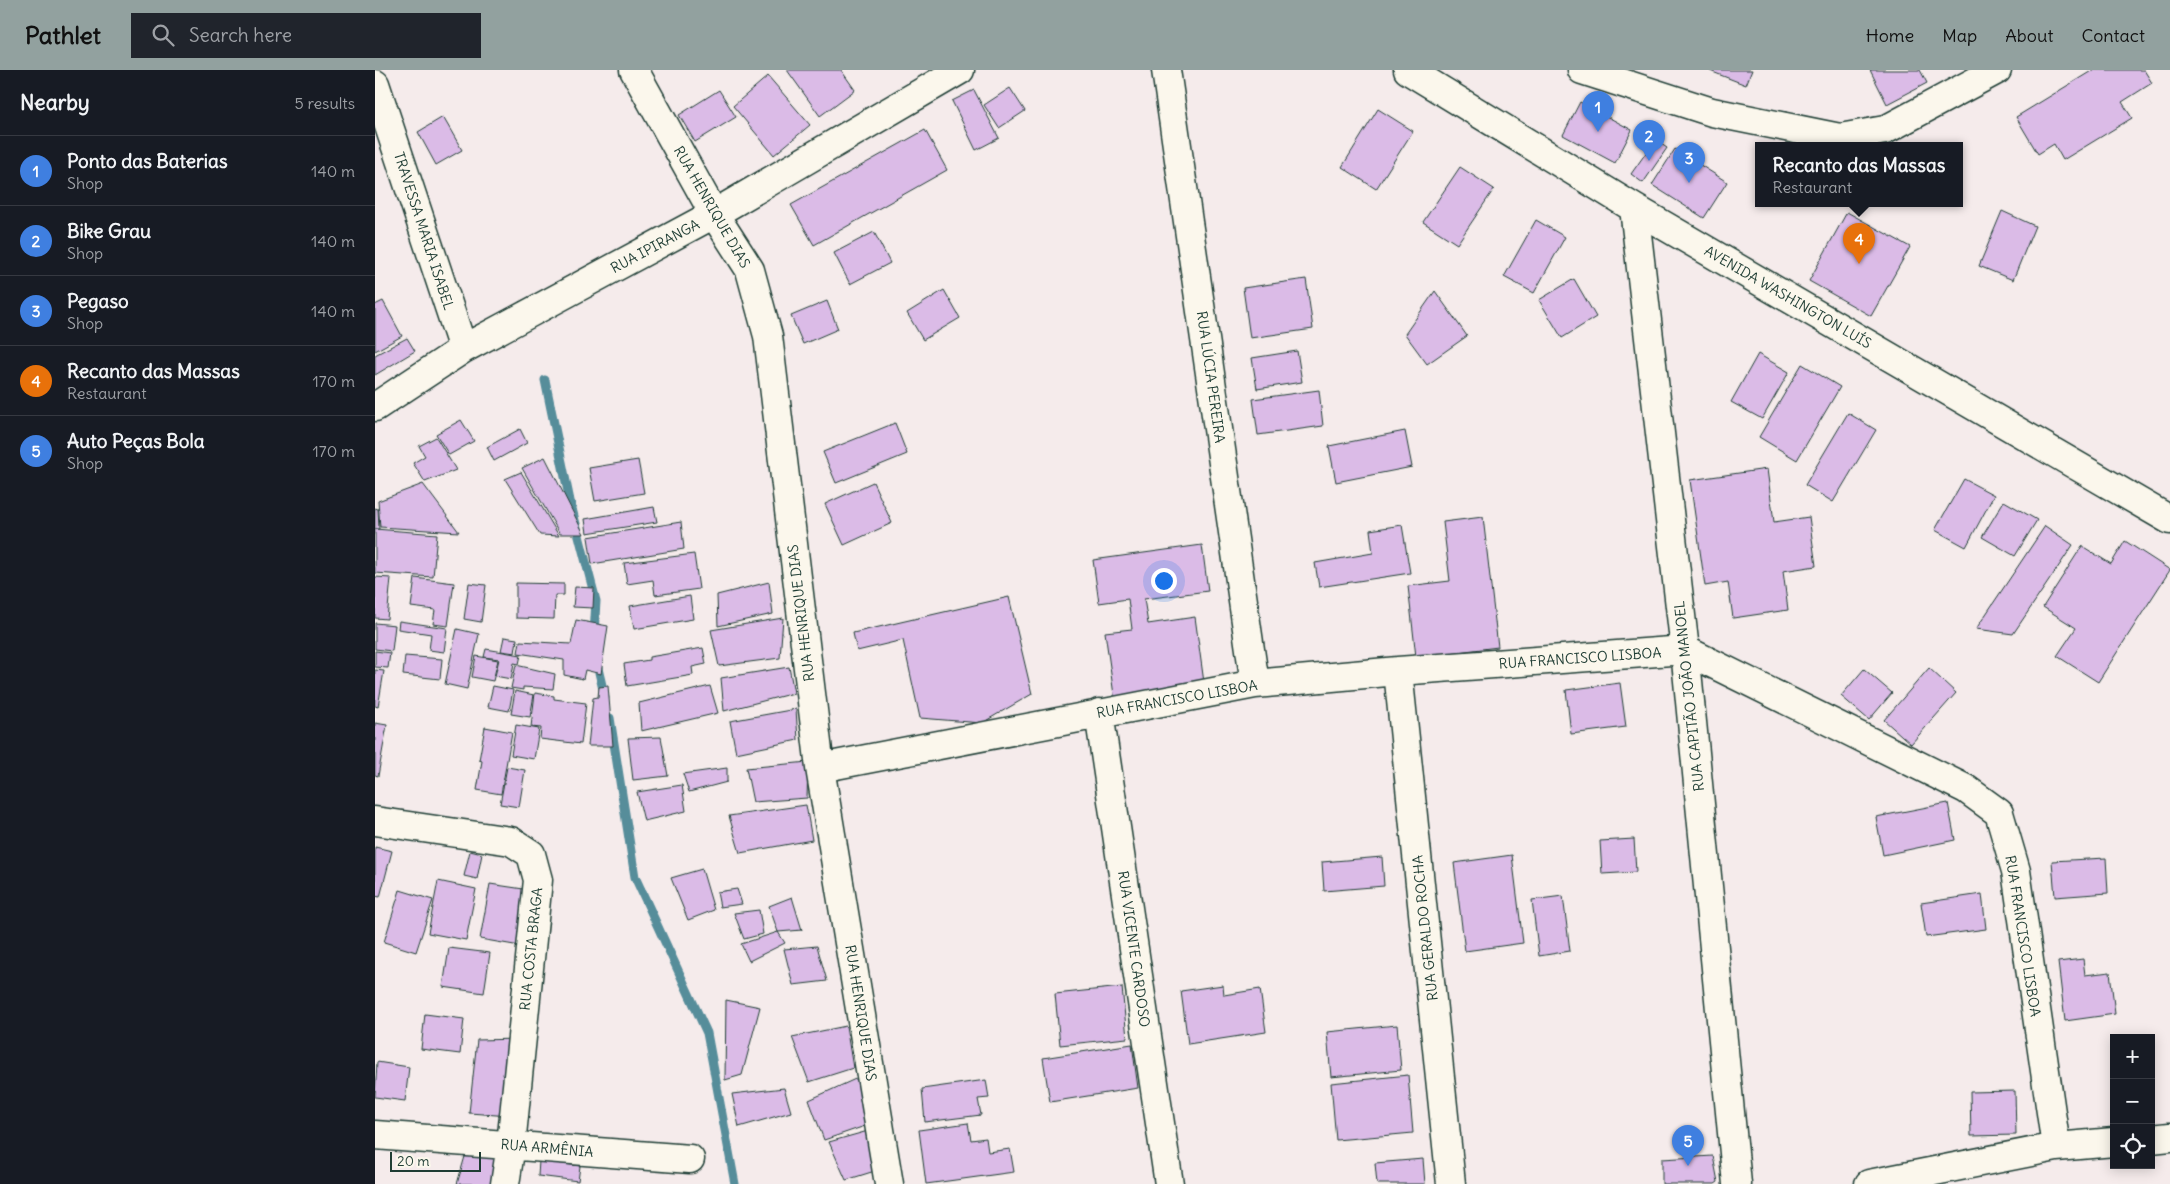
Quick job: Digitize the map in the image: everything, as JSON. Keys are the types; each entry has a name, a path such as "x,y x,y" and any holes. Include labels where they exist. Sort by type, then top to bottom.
{"street":[{"name":"RUA HENRIQUE DIAS","path":"634,70 714,214 750,270 768,336 820,768 889,1184"},
{"name":"RUA IPIRANGA","path":"375,407 463,349 714,214 960,70"},
{"name":"RUA LÚCIA PEREIRA","path":"1166,70 1255,684"},
{"name":"AVENIDA WASHINGTON LUÍS","path":"1408,70 1634,208 2170,520"},
{"path":"1582,70 1713,112 1839,138 1885,130 1997,70"},
{"name":"TRAVESSA MARIA ISABEL","path":"375,84 463,349"},
{"name":"RUA CAPITÃO JOÃO MANOEL","path":"1634,208 1685,650 1737,1184"},
{"name":"RUA FRANCISCO LISBOA","path":"820,768 1255,684 1398,671 1685,650 1966,789 1999,813 2016,871 2056,1147"},
{"name":"RUA GERALDO ROCHA","path":"1398,671 1451,1184"},
{"name":"RUA VICENTE CARDOSO","path":"1099,713 1169,1184"},
{"name":"RUA COSTA BRAGA","path":"375,821 511,841 531,854 538,880 511,1145 505,1184"},
{"name":"RUA ARMÊNIA","path":"375,1135 690,1160"},
{"path":"2155,1139 2170,1137"},
{"path":"1869,1184 2056,1147 2110,1142"}],"building":[{"path":"787,70 841,70 855,90 820,116"},
{"path":"1710,70 1752,70 1746,85"},
{"path":"1870,70 1920,70 1927,83 1887,104"},
{"path":"2093,70 2144,70 2152,83 2122,102 2132,118 2063,160 2054,144 2038,154 2016,117"},
{"path":"768,76 810,125 774,155 733,106"},
{"path":"1010,88 1025,111 999,128 984,105"},
{"path":"719,90 736,117 695,142 679,115"},
{"path":"974,90 999,138 976,150 952,101"},
{"path":"1580,102 1632,130 1615,163 1563,135"},
{"path":"1378,109 1413,131 1376,189 1342,167"},
{"path":"443,117 462,150 436,165 418,132"},
{"path":"925,130 947,170 814,245 791,205"},
{"path":"1655,140 1667,148 1643,183 1631,174"},
{"path":"1675,149 1727,182 1704,218 1652,185"},
{"path":"1460,167 1494,189 1457,244 1423,222"},
{"path":"2002,211 2035,226 2013,280 1979,266"},
{"path":"1847,212 1910,247 1871,316 1809,281"},
{"path":"1536,220 1565,237 1534,293 1504,277"},
{"path":"874,232 890,263 850,284 834,253"},
{"path":"1306,279 1313,329 1250,338 1243,288"},
{"path":"1574,279 1596,317 1562,338 1539,300"},
{"path":"944,290 960,318 923,340 907,313"},
{"path":"1435,291 1467,336 1427,364 1405,334"},
{"path":"383,301 402,336 375,351 375,305"},
{"path":"827,301 838,329 803,344 791,316"},
{"path":"407,338 415,351 375,375 375,355"},
{"path":"1297,351 1302,382 1257,389 1252,358"},
{"path":"1758,354 1789,372 1762,419 1731,402"},
{"path":"1802,364 1840,387 1797,460 1759,437"},
{"path":"1319,390 1323,426 1258,435 1253,399"},
{"path":"1848,413 1876,430 1833,502 1805,485"},
{"path":"461,420 474,441 449,455 436,434"},
{"path":"895,423 907,454 836,483 823,452"},
{"path":"520,429 527,443 494,461 487,447"},
{"path":"1405,431 1412,467 1336,482 1329,446"},
{"path":"436,437 456,470 425,482 413,463 425,456 419,446"},
{"path":"545,457 584,534 560,534 522,468"},
{"path":"638,460 644,493 595,501 589,468"},
{"path":"1767,469 1774,522 1809,517 1816,566 1783,571 1788,610 1733,618 1728,582 1705,586 1690,480"},
{"path":"521,472 559,536 540,535 505,479"},
{"path":"1964,479 1994,495 1966,547 1935,530"},
{"path":"873,482 892,523 844,545 825,504"},
{"path":"423,484 459,532 380,527 378,501"},
{"path":"2004,501 2037,520 2015,556 1982,537"},
{"path":"654,507 657,522 587,533 585,519"},
{"path":"375,508 378,509 379,529 375,529"},
{"path":"1483,517 1498,647 1416,657 1408,586 1450,581 1443,522"},
{"path":"681,522 684,549 592,564 588,537"},
{"path":"1402,525 1410,573 1319,587 1315,563 1373,553 1370,530"},
{"path":"2045,526 2073,545 2013,634 1976,629"},
{"path":"375,529 437,534 433,577 375,573"},
{"path":"2125,541 2170,570 2098,682 2057,656 2076,628 2043,607 2082,546 2111,564"},
{"path":"1202,545 1208,591 1144,599 1148,624 1195,617 1205,690 1115,702 1105,632 1132,629 1128,599 1099,603 1093,560"},
{"path":"694,554 699,589 655,595 653,580 627,584 624,563"},
{"path":"375,577 391,578 387,619 375,618"},
{"path":"415,578 454,583 448,626 433,624 435,610 411,607"},
{"path":"769,582 773,614 718,626 717,595"},
{"path":"469,583 486,585 481,622 464,619"},
{"path":"516,583 564,584 564,595 555,595 554,619 516,618"},
{"path":"575,587 594,588 593,608 573,607"},
{"path":"690,596 693,619 634,629 630,606"},
{"path":"1009,597 1032,694 982,723 920,718 903,640 857,651 853,633"},
{"path":"783,618 780,658 719,666 711,630"},
{"path":"576,620 608,626 601,674 585,670 583,679 564,675 564,660 518,653 520,641 571,644"},
{"path":"399,621 447,628 444,652 429,650 431,634 398,629"},
{"path":"375,623 395,625 392,651 375,649"},
{"path":"457,629 479,634 467,689 445,684"},
{"path":"504,637 517,639 515,653 501,651"},
{"path":"703,648 706,664 692,667 693,675 627,686 624,664 649,660 649,657"},
{"path":"486,649 521,655 519,664 514,663 511,679 495,676 499,659 484,657"},
{"path":"375,651 390,653 388,668 375,667"},
{"path":"405,656 442,659 440,679 403,675"},
{"path":"476,656 498,660 493,681 472,677"},
{"path":"516,665 555,674 553,689 523,687 523,690 511,688"},
{"path":"789,667 794,693 724,711 721,678"},
{"path":"1929,668 1956,693 1911,744 1884,720"},
{"path":"1864,669 1892,693 1869,720 1841,696"},
{"path":"375,670 384,671 378,707 375,706"},
{"path":"1620,683 1626,727 1571,734 1566,690"},
{"path":"493,686 513,690 509,711 488,707"},
{"path":"608,686 613,746 588,746 593,698 598,697 599,687"},
{"path":"710,686 718,713 641,731 639,703"},
{"path":"515,691 534,695 530,717 511,714"},
{"path":"535,693 554,696 554,699 586,703 581,744 540,739 541,728 531,727"},
{"path":"796,709 798,740 736,753 730,721"},
{"path":"375,723 387,725 378,776 375,775"},
{"path":"516,725 539,729 534,759 511,755"},
{"path":"485,727 512,732 501,794 477,790 482,761 479,760"},
{"path":"661,737 668,776 633,780 628,738"},
{"path":"808,762 807,798 753,802 746,768"},
{"path":"507,767 525,770 519,807 500,804"},
{"path":"727,768 727,782 689,792 683,774"},
{"path":"682,785 686,811 644,821 637,792"},
{"path":"1948,803 1955,840 1883,855 1876,817"},
{"path":"806,805 812,840 740,853 729,816"},
{"path":"1634,839 1636,872 1602,874 1600,841"},
{"path":"375,847 392,851 380,897 375,896"},
{"path":"470,851 482,854 477,879 464,876"},
{"path":"1512,855 1523,943 1465,951 1454,863"},
{"path":"1382,857 1384,886 1324,891 1322,862"},
{"path":"2106,858 2108,893 2055,897 2052,861"},
{"path":"702,869 714,910 688,920 671,878"},
{"path":"438,881 476,889 466,940 428,933"},
{"path":"490,884 530,890 520,946 480,939"},
{"path":"737,889 742,904 720,907 717,892"},
{"path":"400,890 433,900 416,952 384,942"},
{"path":"1982,894 1986,929 1926,937 1921,903"},
{"path":"1563,896 1570,951 1539,956 1532,900"},
{"path":"792,897 802,930 778,932 769,906"},
{"path":"759,910 763,934 744,939 734,913"},
{"path":"778,932 785,943 749,961 741,944"},
{"path":"817,946 827,981 793,985 784,949"},
{"path":"449,948 490,953 484,993 443,987"},
{"path":"2083,959 2085,975 2110,972 2115,1014 2065,1021 2058,962"},
{"path":"1223,985 1224,995 1260,989 1266,1032 1188,1044 1181,991"},
{"path":"1122,987 1127,1038 1060,1045 1055,994"},
{"path":"726,1000 760,1007 742,1075 725,1080"},
{"path":"425,1014 464,1019 460,1054 421,1049"},
{"path":"1397,1025 1401,1070 1331,1077 1327,1032"},
{"path":"846,1026 853,1068 809,1082 792,1037"},
{"path":"519,1039 510,1116 469,1113 477,1040"},
{"path":"1132,1044 1138,1088 1050,1102 1043,1058"},
{"path":"377,1062 409,1067 405,1101 375,1097"},
{"path":"1408,1075 1413,1133 1336,1140 1331,1083"},
{"path":"862,1076 868,1125 824,1140 809,1100"},
{"path":"986,1080 989,1098 978,1099 981,1115 925,1122 922,1089"},
{"path":"784,1088 791,1112 739,1127 732,1094"},
{"path":"2015,1091 2016,1135 1971,1136 1970,1092"},
{"path":"968,1123 971,1140 986,1138 988,1152 1010,1149 1014,1172 926,1184 919,1130"},
{"path":"868,1131 878,1170 846,1180 829,1142"},
{"path":"468,1146 500,1153 494,1184 457,1184"},
{"path":"1713,1156 1718,1182 1715,1184 1662,1184 1662,1159"},
{"path":"1423,1159 1425,1184 1377,1184 1375,1163"},
{"path":"539,1161 580,1166 578,1181 538,1176"}],"waterway":[{"path":"545,380 570,501 596,601 594,634"},
{"path":"597,664 605,698"},
{"path":"610,718 635,877 707,1033 735,1184"}],"place":[{"name":"Ponto das Baterias","path":"1598,132"},
{"name":"Bike Grau","path":"1649,161"},
{"name":"Pegaso","path":"1689,183"},
{"name":"Recanto das Massas","path":"1859,264"},
{"name":"Auto Peças Bola","path":"1688,1166"}]}
